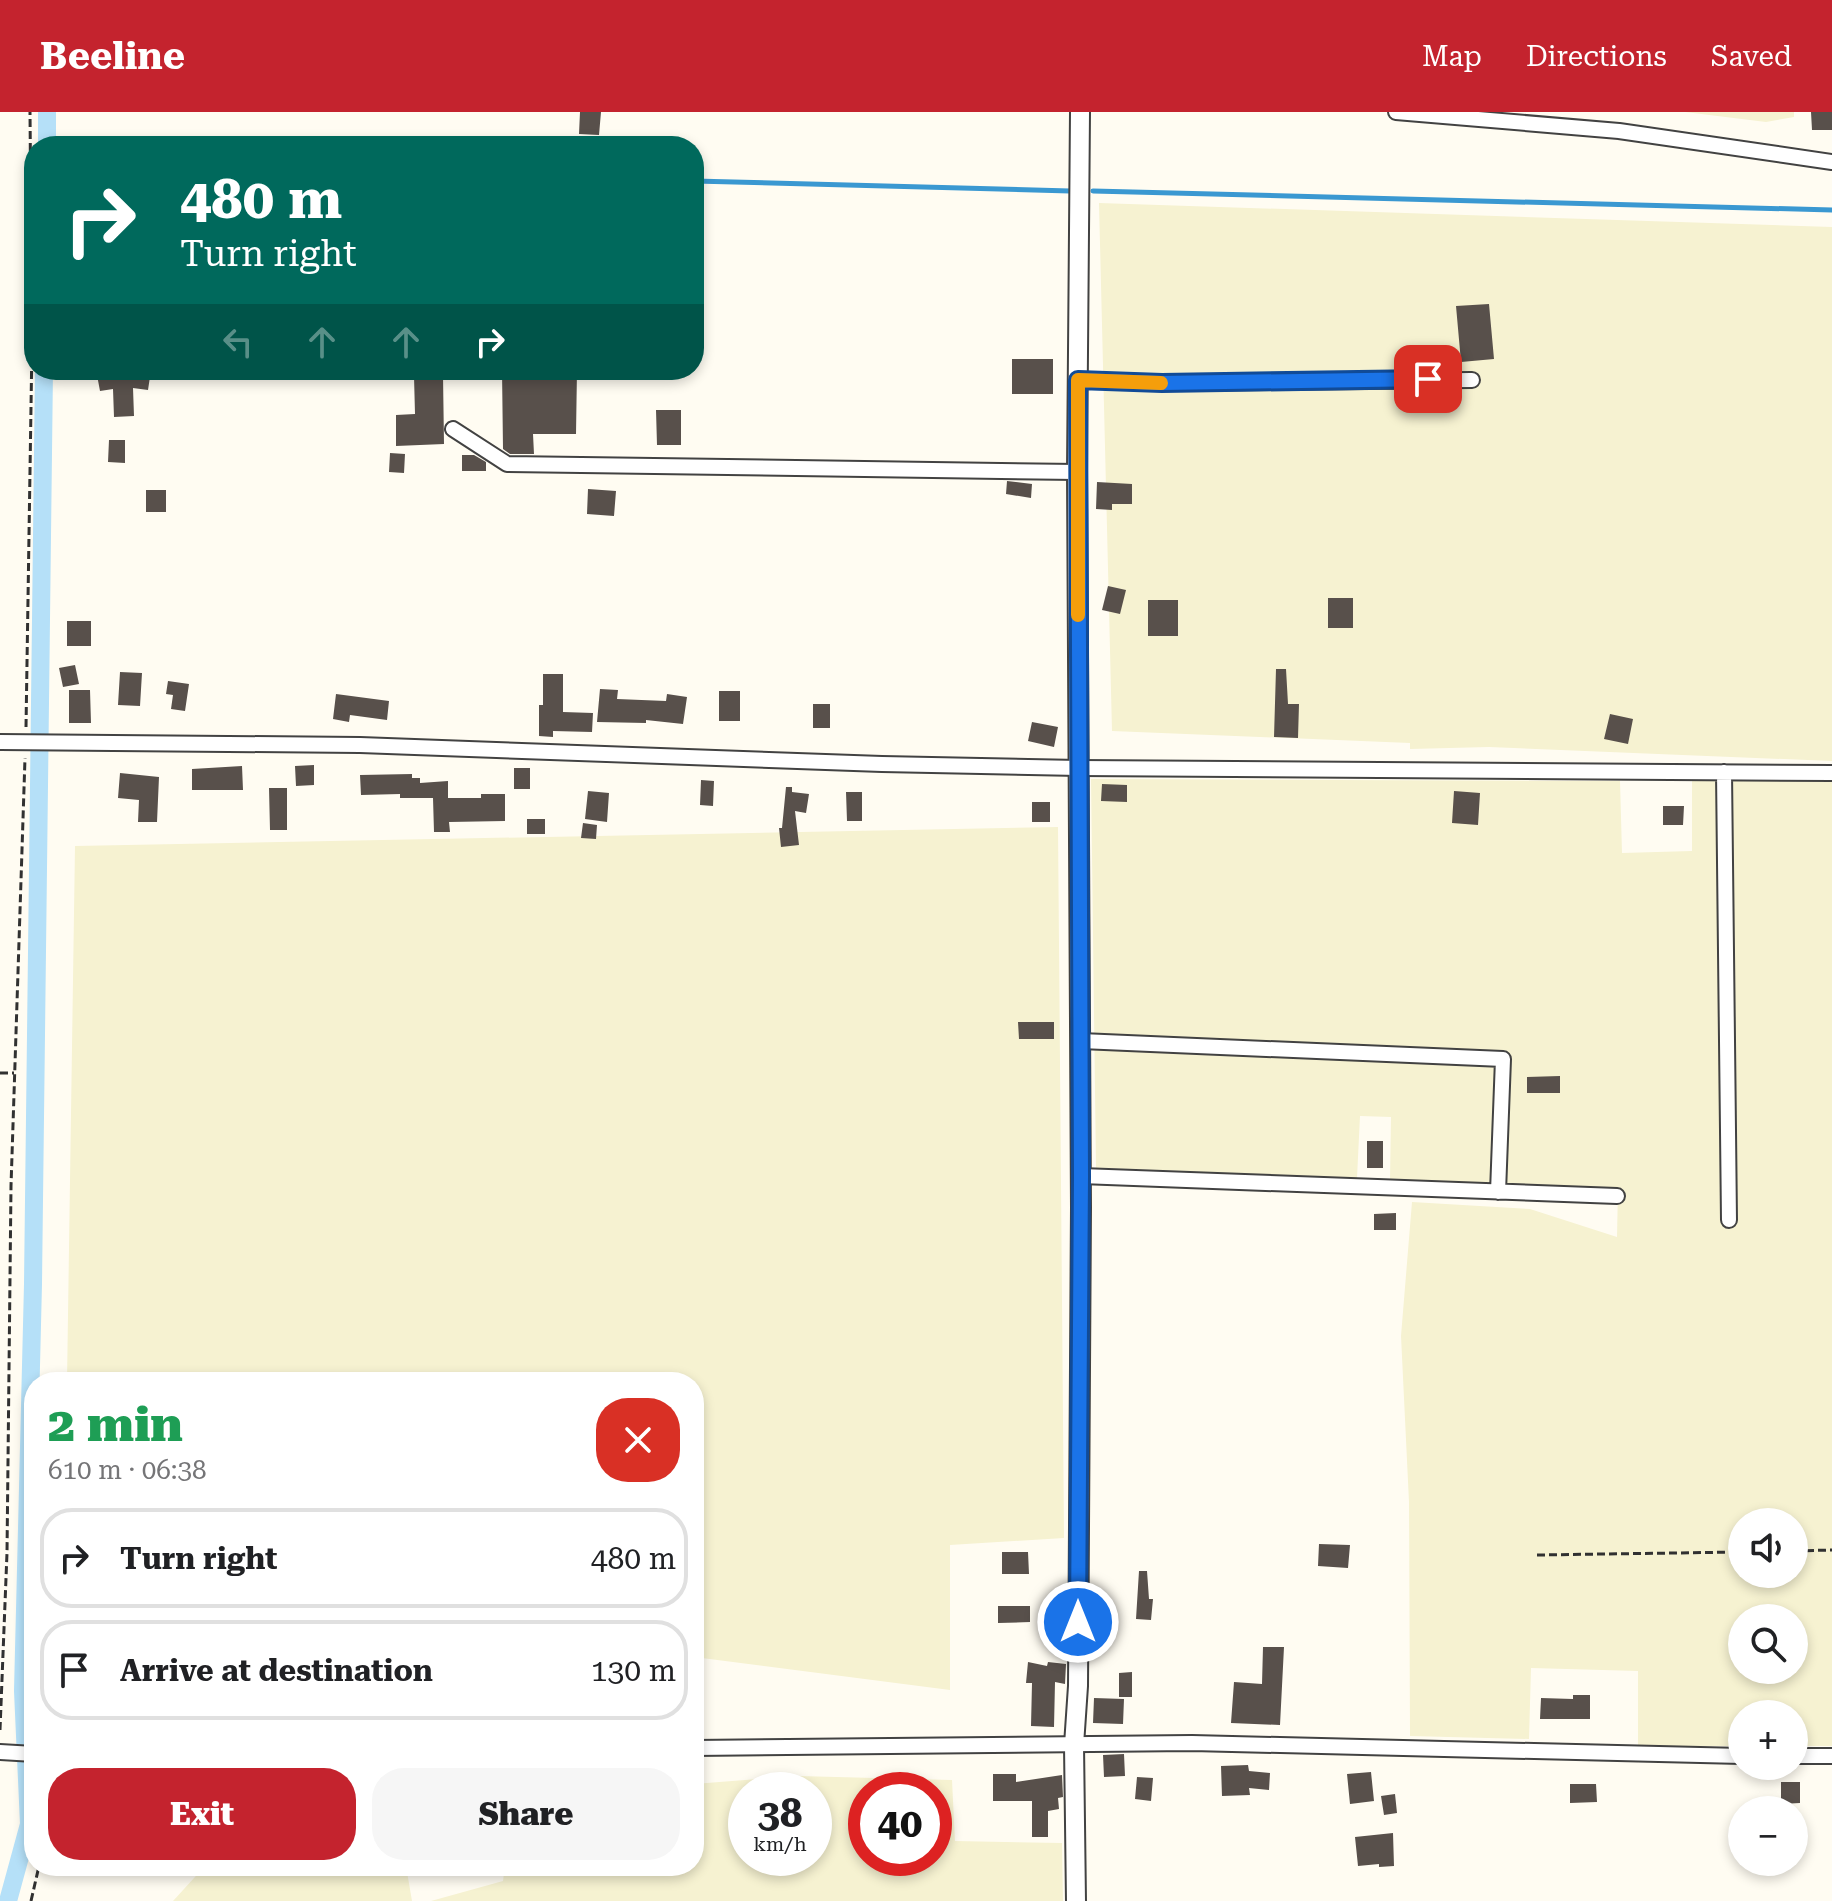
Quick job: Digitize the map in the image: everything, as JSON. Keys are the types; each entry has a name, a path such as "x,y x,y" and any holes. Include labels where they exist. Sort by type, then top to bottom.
{"street":[{"path":"1076,1901 1074,1745 1078,1686 1081,1176 1077,472 1080,112"},
{"path":"1396,112 1619,131 1832,162"},
{"path":"1078,380 1162,383 1472,380"},
{"path":"453,429 507,464 1077,472"},
{"path":"0,742 328,744 1079,768 1832,773"},
{"path":"1724,772 1729,1220"},
{"path":"1081,1041 1503,1059 1498,1192"},
{"path":"1081,1176 1617,1196"},
{"path":"704,1748 1192,1743 1728,1756"},
{"path":"0,1752 24,1753"},
{"path":"1808,1756 1832,1756"}],"path":[{"path":"30,112 30,136"},
{"path":"0,1730 7,1553 11,1186 26,743 31,380"},
{"path":"0,1073 14,1073"},
{"path":"1808,1551 1832,1550"},
{"path":"0,1552 7,1553"},
{"path":"1537,1555 1728,1552"},
{"path":"31,1901 37,1876"}],"shaded area":[{"path":"1685,112 1794,112 1794,117 1766,122"},
{"path":"1099,203 1832,227 1832,761 1489,747 1410,749 1410,743 1112,731"},
{"path":"1832,778 1832,1746 1808,1746 1808,1700 1728,1700 1728,1746 1638,1746 1638,1671 1531,1668 1529,1739 1410,1736 1409,1502 1401,1336 1412,1202 1530,1209 1617,1237 1618,1188 1390,1180 1391,1117 1360,1116 1357,1178 1096,1168 1091,779 1620,781 1622,853 1692,851 1692,781"},
{"path":"1058,827 1064,1538 950,1545 950,1690 704,1658 704,1372 67,1372 75,846"},
{"path":"832,1777 848,1777 848,1876 952,1876 952,1780 955,1841 1062,1843 1063,1901 431,1901 503,1881 504,1876 704,1876 704,1783 728,1781 728,1876 832,1876"},
{"path":"196,1876 408,1876 412,1901 173,1901"}],"building":[{"path":"580,112 601,112 599,135 579,134"},
{"path":"1811,112 1832,112 1832,130 1812,130"},
{"path":"1489,304 1494,359 1461,362 1456,306"},
{"path":"1012,359 1053,359 1053,394 1012,394"},
{"path":"98,380 150,380 148,390 133,388 134,416 114,417 113,389 100,391"},
{"path":"414,380 443,380 444,444 396,446 396,415 415,414"},
{"path":"502,380 577,380 576,434 533,434 534,454 510,454 503,449"},
{"path":"656,410 681,410 681,445 657,445"},
{"path":"109,440 125,440 125,463 108,462"},
{"path":"390,453 405,454 404,473 389,472"},
{"path":"462,455 474,455 486,462 486,471 462,471"},
{"path":"1007,481 1032,484 1031,498 1006,494"},
{"path":"1097,482 1132,484 1132,504 1112,504 1112,510 1096,509"},
{"path":"588,489 616,491 614,516 587,514"},
{"path":"146,490 166,490 166,512 146,512"},
{"path":"1108,586 1126,590 1120,614 1102,610"},
{"path":"1328,598 1353,598 1353,628 1328,628"},
{"path":"1148,600 1178,600 1178,636 1148,636"},
{"path":"67,621 91,621 91,646 67,646"},
{"path":"75,665 79,684 63,687 59,668"},
{"path":"1276,669 1286,669 1288,704 1299,704 1298,738 1274,737"},
{"path":"120,672 142,673 140,706 118,705"},
{"path":"543,674 563,674 563,712 593,713 592,732 553,731 553,737 539,736"},
{"path":"168,681 189,684 185,711 171,709 173,695 166,694"},
{"path":"600,689 618,690 617,699 666,701 667,694 687,697 683,724 646,720 646,723 597,722"},
{"path":"69,690 90,690 91,723 69,723"},
{"path":"719,691 740,691 740,721 719,721"},
{"path":"336,694 389,701 387,720 350,715 349,722 333,719"},
{"path":"813,704 830,704 830,728 813,728"},
{"path":"1610,714 1633,719 1628,744 1604,739"},
{"path":"1032,722 1058,727 1054,747 1028,741"},
{"path":"314,765 314,785 296,786 295,766"},
{"path":"242,766 243,790 192,790 192,769"},
{"path":"514,768 530,768 530,789 514,789"},
{"path":"120,773 159,777 157,822 138,822 139,800 118,798"},
{"path":"412,774 412,778 420,778 420,783 448,781 448,798 505,794 505,821 449,822 450,832 434,832 433,798 400,798 400,794 361,795 360,775"},
{"path":"701,780 714,781 713,806 700,805"},
{"path":"1102,784 1127,785 1127,802 1101,801"},
{"path":"786,787 792,787 792,792 809,794 806,813 795,811 799,845 781,847 779,828 782,828"},
{"path":"269,788 287,788 287,830 270,830"},
{"path":"588,791 609,793 607,822 585,819"},
{"path":"1454,791 1480,793 1478,825 1452,823"},
{"path":"846,792 862,792 862,821 847,821"},
{"path":"1032,802 1050,802 1050,822 1032,822"},
{"path":"1663,806 1684,806 1683,825 1663,825"},
{"path":"527,819 545,819 545,834 527,834"},
{"path":"583,823 597,825 596,839 581,838"},
{"path":"1018,1022 1054,1022 1054,1039 1019,1039"},
{"path":"1560,1076 1560,1093 1527,1093 1527,1077"},
{"path":"1367,1141 1383,1141 1383,1168 1367,1168"},
{"path":"1396,1213 1396,1230 1374,1230 1374,1214"},
{"path":"1319,1544 1350,1545 1348,1568 1318,1566"},
{"path":"1002,1552 1028,1552 1029,1574 1002,1574"},
{"path":"1139,1571 1147,1571 1149,1599 1153,1599 1151,1620 1136,1619"},
{"path":"998,1606 1030,1606 1030,1622 998,1623"},
{"path":"1263,1647 1284,1647 1280,1725 1231,1723 1234,1682 1262,1684"},
{"path":"1028,1662 1047,1666 1048,1662 1066,1664 1065,1684 1055,1682 1054,1727 1031,1726 1032,1683 1026,1683"},
{"path":"1132,1672 1132,1697 1119,1697 1119,1673"},
{"path":"1573,1695 1590,1695 1590,1719 1540,1719 1541,1698 1573,1699"},
{"path":"1094,1698 1124,1699 1123,1724 1093,1723"},
{"path":"1124,1754 1125,1776 1104,1777 1103,1755"},
{"path":"1248,1765 1249,1771 1270,1773 1269,1790 1249,1788 1250,1795 1222,1796 1221,1766"},
{"path":"1371,1772 1374,1801 1350,1804 1347,1774"},
{"path":"993,1774 1016,1774 1016,1782 1062,1775 1063,1797 1058,1798 1059,1809 1048,1811 1048,1837 1032,1837 1032,1801 993,1801"},
{"path":"1137,1777 1153,1778 1151,1801 1135,1799"},
{"path":"1781,1782 1800,1782 1800,1796 1781,1796"},
{"path":"1570,1784 1596,1784 1597,1802 1570,1803"},
{"path":"1395,1794 1397,1813 1384,1815 1381,1796"},
{"path":"1393,1833 1394,1866 1358,1866 1355,1837"}],"waterway":[{"path":"47,112 47,136"},
{"path":"704,181 1070,191"},
{"path":"1093,191 1832,210"},
{"path":"31,1372 44,380"},
{"path":"24,1650 24,1713"},
{"path":"8,1901 24,1842"}],"slow traffic":[{"path":"1078,615 1078,380 1161,383"}],"route":[{"path":"1078,1622 1081,1176 1078,380 1162,383 1428,379"}]}
